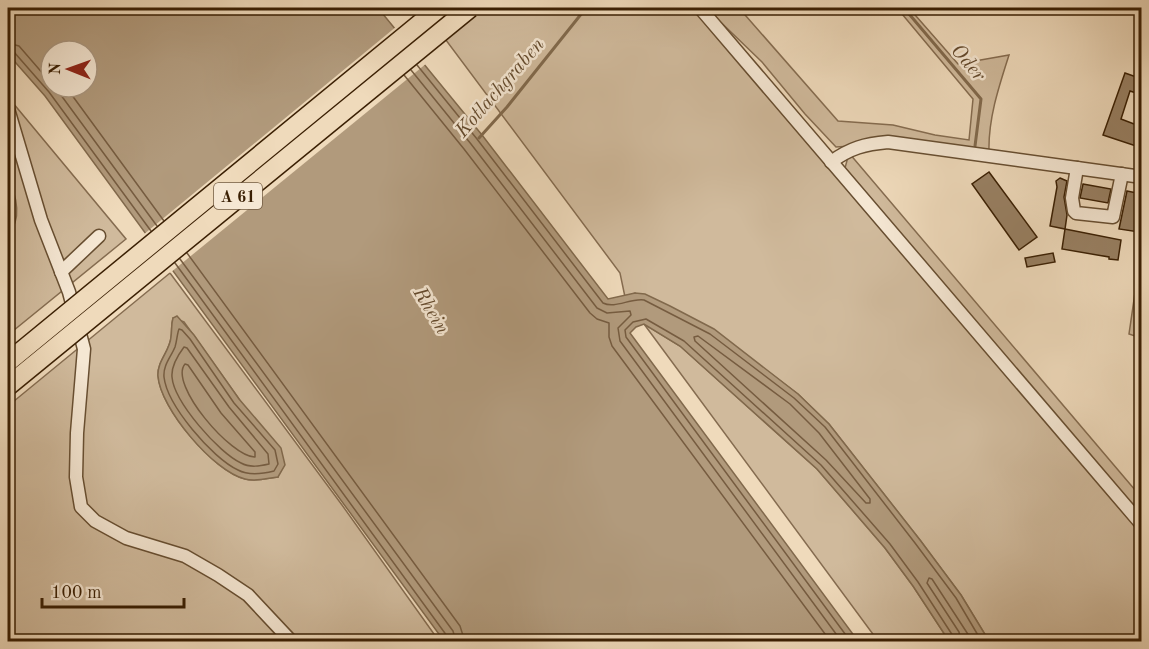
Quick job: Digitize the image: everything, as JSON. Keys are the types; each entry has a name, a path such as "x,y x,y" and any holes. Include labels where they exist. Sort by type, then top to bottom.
{"highway":[{"name":"A 61","path":"8,362 439,8"},
{"name":"A 61","path":"8,386 470,8"}],"street":[{"path":"700,8 1142,525"},
{"path":"8,109 41,220 69,292 84,349 76,477 81,507 95,521 126,538 185,556 218,575 248,595 292,642"},
{"path":"831,162 846,151 861,145 888,142 1142,177"},
{"path":"1077,168 1072,198 1075,212 1113,217 1122,174"},
{"path":"61,272 99,236"}],"shaded area":[{"path":"422,8 692,8 1141,533 1141,641 989,641 961,595 920,540 829,424 798,394 770,373 635,293 625,297 620,273"},
{"path":"706,8 739,8 838,121 893,125 969,140 973,99 897,8 909,8 958,64 1009,55 992,115 989,152 913,142 836,147 762,62"},
{"path":"8,97 126,239 8,335 8,233 11,231 12,188 8,181"},
{"path":"849,153 1141,497 1141,520 845,168"},
{"path":"170,273 342,505 439,641 8,642 8,406","holes":["173,318 184,322 239,399 278,477 249,480 232,474 204,452 168,405 161,389 158,371 170,342"]},
{"path":"1136,286 1141,287 1141,338 1129,334"},
{"path":"644,324 680,346 817,469 885,548 949,641 878,641"}],"water":[{"name":"Rhein","path":"8,8 378,8 482,135 608,299 635,293 645,294 670,306 714,329 798,394 829,424 920,540 961,595 989,641 949,641 885,548 817,469 680,346 644,324 636,327 630,333 858,641 444,641 47,99 99,99 99,39 39,39 39,89 8,54"},
{"path":"8,181 16,200 17,215 8,233"},
{"path":"177,316 194,335 239,399 281,448 285,465 278,477 249,480 232,474 204,452 178,421 168,405 158,376 159,366 170,342 173,318"}],"pier":[{"path":"397,26 427,63 170,273 143,235"}],"building":[{"path":"1125,73 1142,79 1142,95 1130,91 1121,119 1142,127 1142,148 1103,135"},
{"path":"989,172 1037,237 1019,250 972,184"},
{"path":"1060,178 1067,181 1064,197 1067,215 1065,229 1050,226 1056,181"},
{"path":"1083,184 1111,189 1108,203 1080,198"},
{"path":"1127,191 1142,194 1139,232 1119,229"},
{"path":"1065,229 1121,240 1118,260 1062,249"},
{"path":"1053,253 1055,262 1027,267 1025,258"}],"waterway":[{"name":"Kotlachgraben","path":"479,138 507,107 586,8"},
{"name":"Oder","path":"904,8 981,99 975,146"}]}
